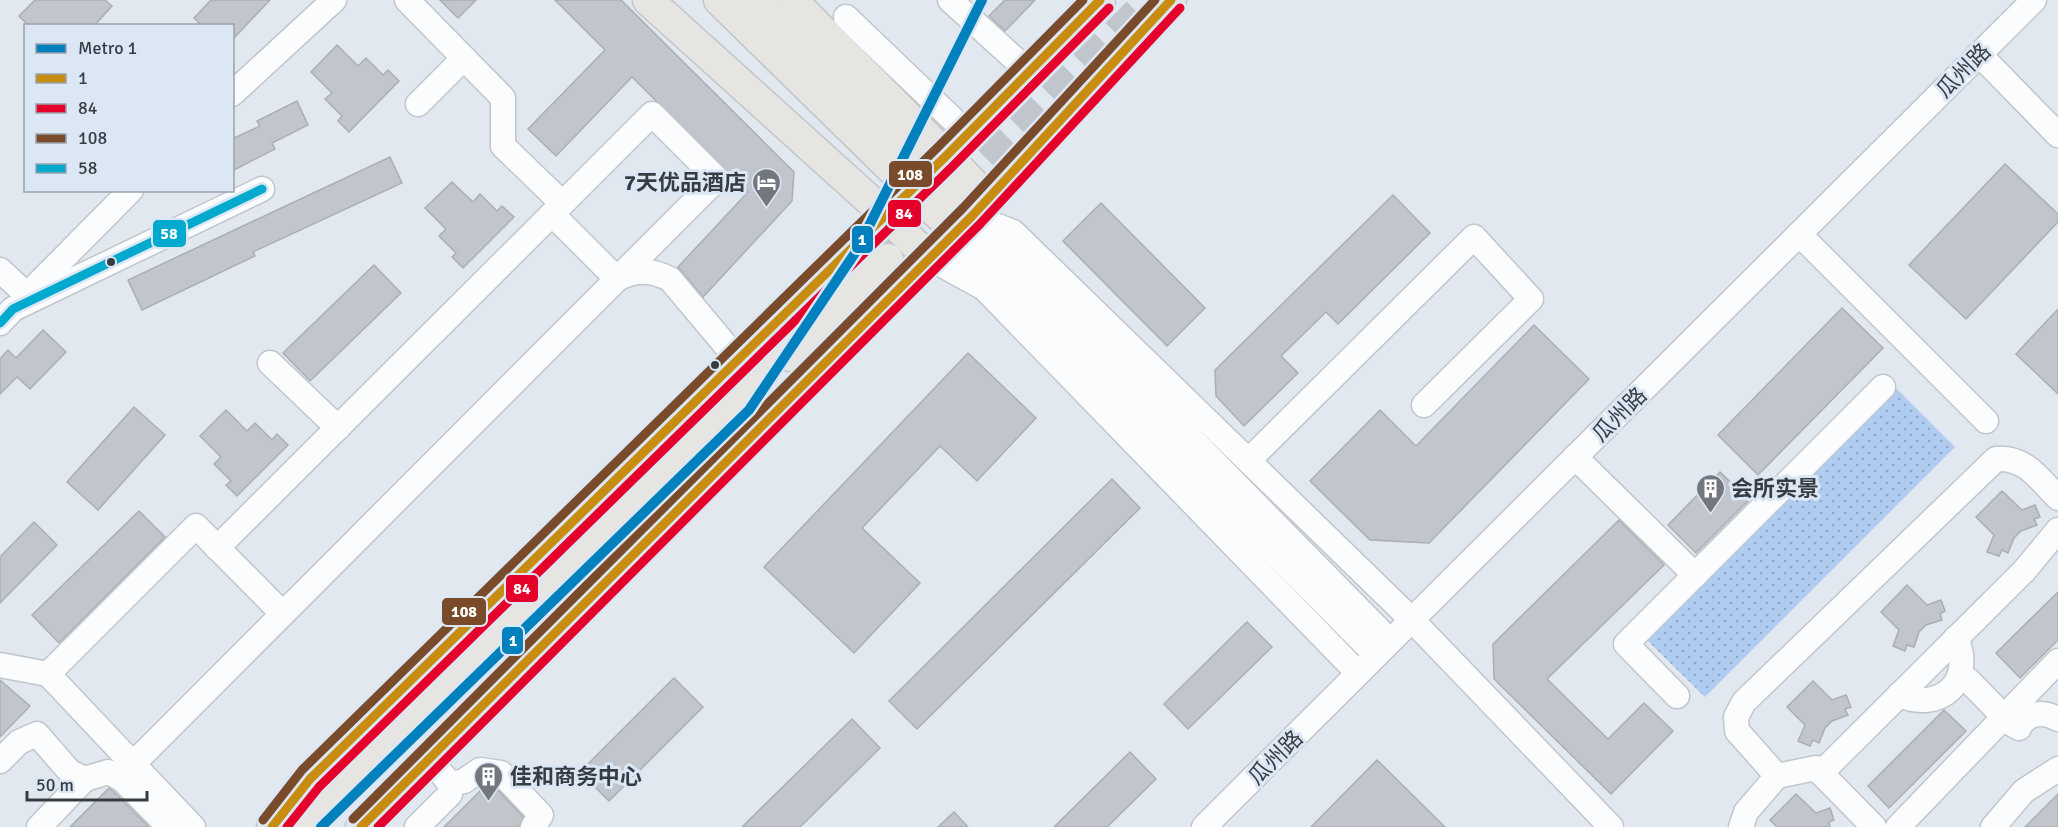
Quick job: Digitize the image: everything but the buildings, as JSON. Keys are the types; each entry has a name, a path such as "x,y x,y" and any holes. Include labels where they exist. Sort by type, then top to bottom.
{"main road":[{"path":"648,0 886,216 929,258"},
{"path":"719,0 930,172"},
{"path":"754,0 972,215"},
{"path":"792,0 930,172"},
{"path":"272,827 310,779 886,216 1100,0"},
{"path":"361,827 972,215 1172,0"},
{"path":"292,827 883,255 320,827"}],"street":[{"path":"234,92 334,0"},
{"path":"407,0 503,98 503,146 617,279"},
{"path":"950,0 1029,72"},
{"name":"瓜州路","path":"1204,827 2034,0"},
{"path":"846,17 968,134"},
{"path":"1979,54 2058,135"},
{"path":"418,104 464,58"},
{"path":"133,764 717,179 652,114 217,548"},
{"path":"13,309 262,189"},
{"path":"13,309 129,192"},
{"path":"972,215 984,288"},
{"path":"972,215 1013,232 1250,459 1412,620 1604,824"},
{"path":"972,215 1383,648"},
{"path":"1799,234 1986,421"},
{"path":"1250,459 1474,237 1531,298 1424,405"},
{"path":"929,258 984,288 1358,673"},
{"path":"0,270 13,309"},
{"path":"617,279 643,270 657,272 670,279 738,360"},
{"path":"270,363 338,428"},
{"path":"1677,696 1626,645 1883,387"},
{"path":"1575,457 1695,575"},
{"path":"1777,776 1737,730 1736,717 1744,702 1996,459 2013,458 2026,466 2058,498"},
{"path":"48,674 196,526 282,613"},
{"path":"1821,773 2024,571 2058,530"},
{"path":"1899,695 1912,700 1926,701 1939,698 1951,689 1959,678 1963,664 1956,638"},
{"path":"1898,827 2058,662"},
{"path":"0,665 48,674 193,827"},
{"path":"1959,678 1968,680 2004,717 2019,728 2028,717 2041,714 2058,719"},
{"path":"0,761 19,741 37,734 70,772 85,779"},
{"path":"417,827 450,794 450,784 429,759"},
{"path":"1741,827 1746,813 1777,776 1816,768 1874,827"},
{"path":"1993,827 2024,791 2058,769"},
{"path":"450,784 464,781 480,770 501,773 541,815 533,827"},
{"path":"39,827 85,779 108,772 122,779 169,827"}],"shaded area":[{"path":"1897,389 1955,447 1705,697 1647,640"}],"tunnel":[{"path":"892,255 1150,0"}],"metro line":[{"name":"1","path":"321,827 749,410 857,250 982,0"}],"transit line":[{"name":"108","path":"263,820 302,770 938,147 1083,0"},
{"name":"1","path":"272,827 310,779 946,156 1100,0"},
{"name":"108","path":"353,819 963,208 1155,0"},
{"name":"1","path":"361,827 972,216 1171,0"},
{"name":"84","path":"287,827 319,787 954,165 1109,8"},
{"name":"84","path":"378,827 980,224 1180,8"},
{"name":"58","path":"0,323 13,309 262,189"}],"place":[{"name":"7天优品酒店","path":"767,208"},
{"name":"会所实景","path":"1710,514"},
{"name":"佳和商务中心","path":"489,802"}]}
